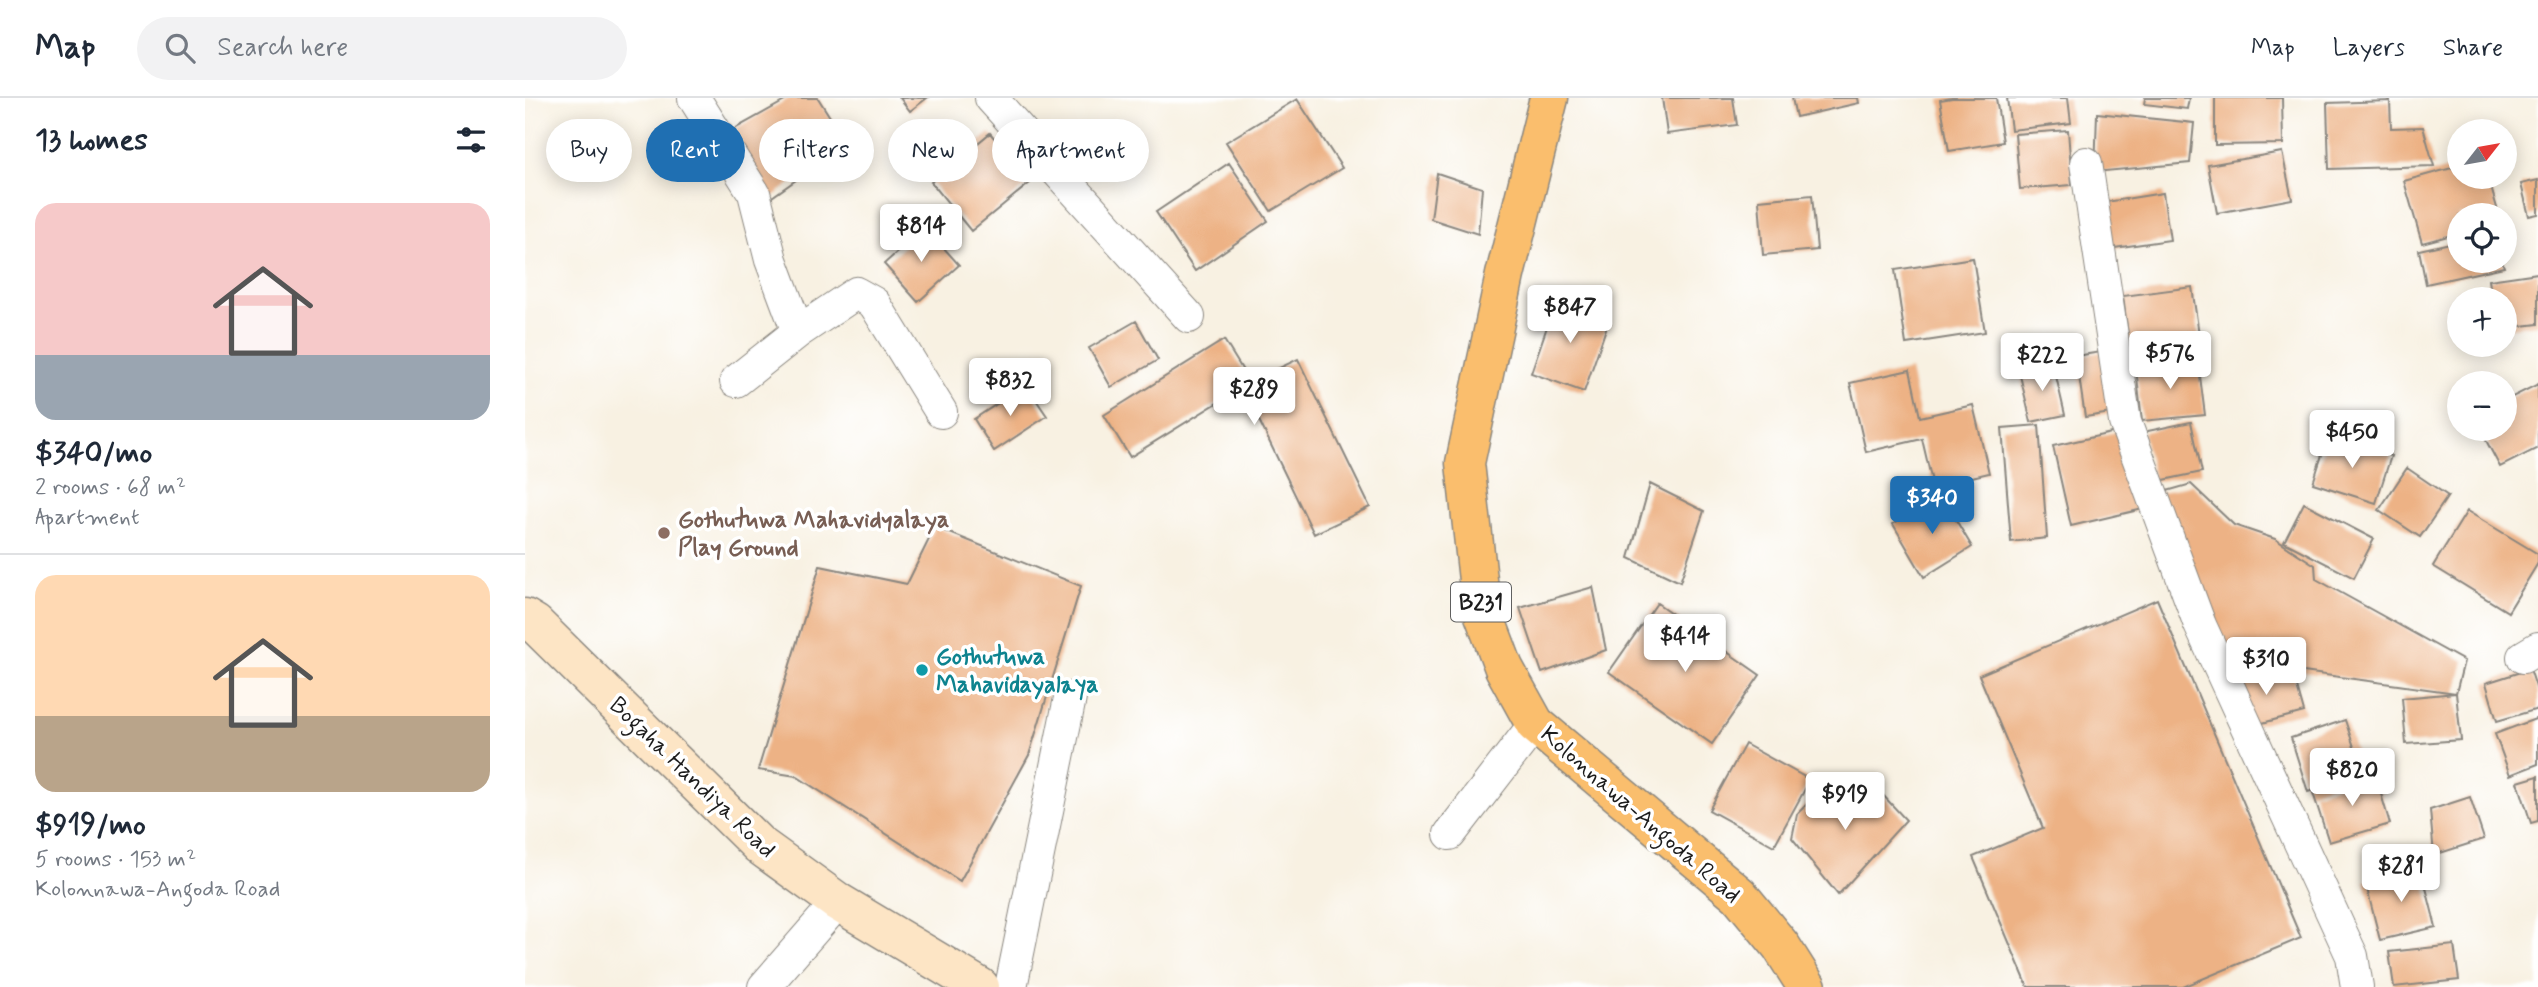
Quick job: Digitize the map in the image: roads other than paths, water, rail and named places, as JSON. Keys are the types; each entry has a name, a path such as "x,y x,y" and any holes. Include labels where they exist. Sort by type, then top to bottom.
{"main road":[{"name":"Kolonnawa-Angoda Road","path":"1549,98 1505,275 1465,463 1481,607 1504,668 1535,724 1739,895 1781,946 1807,987"}],"street":[{"path":"694,98 754,193 771,260 798,332"},
{"path":"991,98 1189,317"},
{"path":"2086,163 2125,422 2200,625 2352,956 2357,987"},
{"path":"736,381 798,332 856,293 874,303 941,412"},
{"name":"Bogaha Handiya Road","path":"525,618 535,624 759,845 838,902 980,987"},
{"path":"1011,987 1070,698"},
{"path":"1450,834 1535,724"},
{"path":"764,987 838,902"}],"place":[{"name":"Gothutuwa Mahavidyalaya Play Ground","path":"664,533"},
{"name":"Gothutuwa Mahavidayalaya","path":"922,670"}]}
